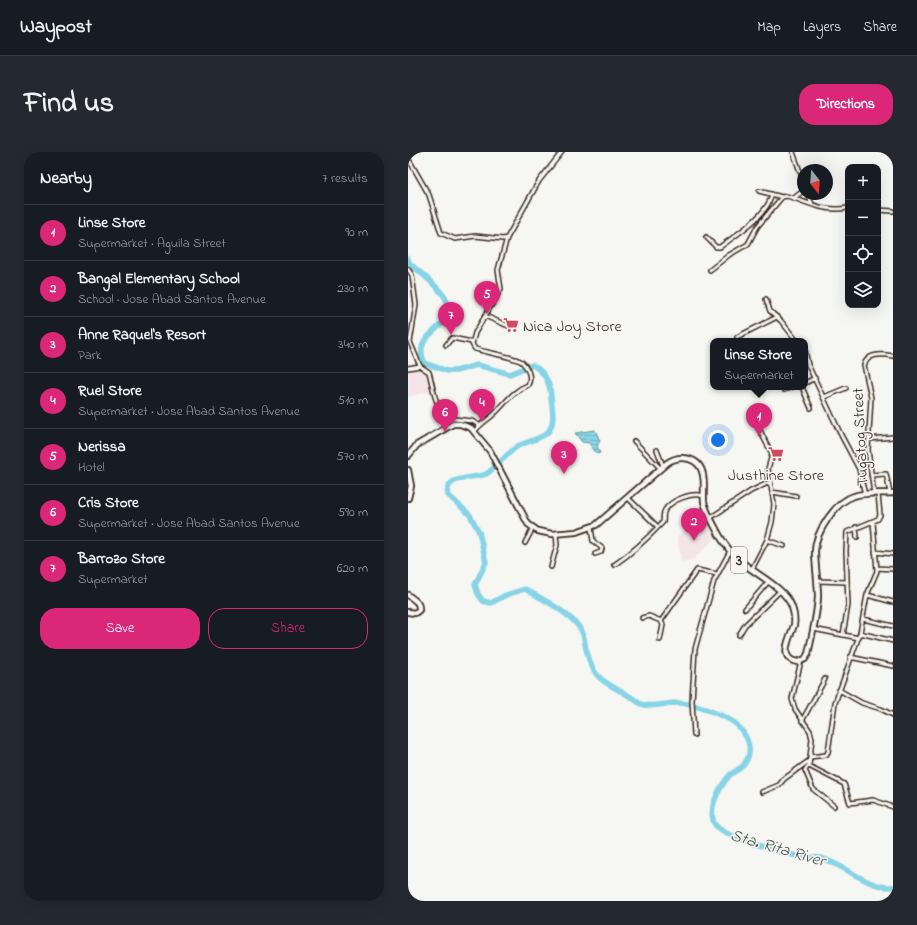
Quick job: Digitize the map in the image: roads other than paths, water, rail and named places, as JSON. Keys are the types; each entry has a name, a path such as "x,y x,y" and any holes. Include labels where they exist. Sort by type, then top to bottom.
{"highway":[{"path":"408,454 417,445 453,424 464,425 475,431 490,451 501,475 525,519 533,528"},
{"name":"3","path":"533,528 542,532 556,534 576,532 591,528 605,518 662,467 679,457 693,460 699,466 703,474 703,496 710,518 730,551 738,559 780,591 790,603 794,624 787,644 787,656 792,662 801,661"},
{"path":"408,470 412,486 408,498"},
{"path":"801,661 808,654 818,598 815,551 818,535 833,513 847,499 855,496 892,493"},
{"path":"408,595 418,602 420,606 419,610 415,614 408,612"}],"street":[{"path":"475,431 479,425 494,414 513,393 528,386 530,379 528,370 522,362 475,349 472,342 501,289 498,270 507,238 539,181 562,152"},
{"path":"793,152 797,164"},
{"path":"408,158 429,195 441,233 455,239 475,236 497,239 507,238"},
{"path":"759,191 782,197 787,196 833,211 845,209"},
{"path":"706,237 716,247 720,247 753,222 769,203 772,194"},
{"path":"710,270 729,255 748,244 757,227 782,197"},
{"path":"810,200 812,204"},
{"path":"881,210 893,211"},
{"path":"408,269 412,276 416,305 409,340 411,348 420,366 429,372 435,397 442,416 446,418 472,421 479,425"},
{"path":"766,299 770,311 794,338"},
{"path":"485,316 511,327"},
{"path":"737,337 777,317"},
{"path":"446,345 452,338 472,342"},
{"name":"Tugatog Street","path":"873,522 878,519 880,515 871,475 868,450 871,398 864,362 875,355 893,356"},
{"path":"808,365 859,469 865,495"},
{"path":"408,368 420,366"},
{"path":"808,382 815,378"},
{"path":"824,397 846,388"},
{"path":"803,390 811,408"},
{"path":"751,413 772,454 768,469 772,492 773,513 767,540 752,569"},
{"path":"869,439 893,437"},
{"path":"634,441 662,467"},
{"path":"657,450 662,467"},
{"path":"871,475 886,474 892,493"},
{"path":"710,518 751,491 770,482"},
{"path":"772,492 796,496"},
{"path":"614,565 638,547 645,538 658,527 663,521 665,509 672,503 689,496 703,496"},
{"path":"628,498 658,527"},
{"path":"762,792 779,785 784,779 810,758 826,754 828,752 831,723 839,690 850,658 859,638 867,595 877,568 873,522 856,527 847,532 848,605 843,634"},
{"path":"856,527 857,537"},
{"path":"525,543 533,528"},
{"path":"591,528 593,542 602,548 602,552 595,554"},
{"path":"551,567 557,545 556,534"},
{"path":"767,540 784,546"},
{"path":"694,735 692,701 694,657 712,588 717,574 730,551"},
{"path":"876,552 893,554"},
{"path":"877,568 893,569"},
{"path":"661,620 697,570 717,574"},
{"path":"817,580 847,582"},
{"path":"745,609 768,582"},
{"path":"739,635 745,625 780,591"},
{"path":"867,595 893,602"},
{"path":"642,618 649,616 661,620"},
{"path":"863,619 893,626"},
{"path":"660,640 663,625 661,620"},
{"path":"813,629 859,638"},
{"path":"860,633 893,641"},
{"path":"850,658 893,666"},
{"path":"801,661 792,699 795,709 810,731 812,739 809,765 805,770 811,786 834,806"},
{"path":"802,721 825,679"},
{"path":"839,690 862,704 881,709 893,715"},
{"path":"809,765 844,784 850,803 873,800 893,807"}],"water":[{"path":"595,430 600,441 597,446 600,453 597,454 589,443 582,442 575,433"}],"waterway":[{"name":"Sta. Rita River","path":"408,259 410,264 428,279 440,292 445,298 447,304 447,317 424,343 422,355 425,363 447,371 456,371 477,365 510,374 532,365 543,374 548,382 553,410 552,424 548,432 539,438 518,446 486,474 455,481 450,484 448,489 448,495 470,515 479,532 486,562 475,585 478,594 483,601 491,603 506,595 525,589 546,601 574,621 581,630 589,660 593,668 601,679 607,683 641,704 650,706 675,703 686,704 702,708 734,722 745,734 749,743 749,753 744,765 729,776 718,792 712,811 714,823 719,828 728,834 772,849 798,856 821,858 830,861 874,884 893,887"}],"place":[{"name":"Nerissa","path":"487,314"},
{"name":"Nica Joy Store","path":"511,325"},
{"name":"Barrozo Store","path":"451,335"},
{"name":"Ruel Store","path":"482,422"},
{"name":"Cris Store","path":"445,432"},
{"name":"Linse Store","path":"759,436"},
{"name":"Justhine Store","path":"776,454"},
{"name":"Anne Raquel's Resort","path":"564,474"},
{"name":"Bangal Elementary School","path":"694,541"}]}
